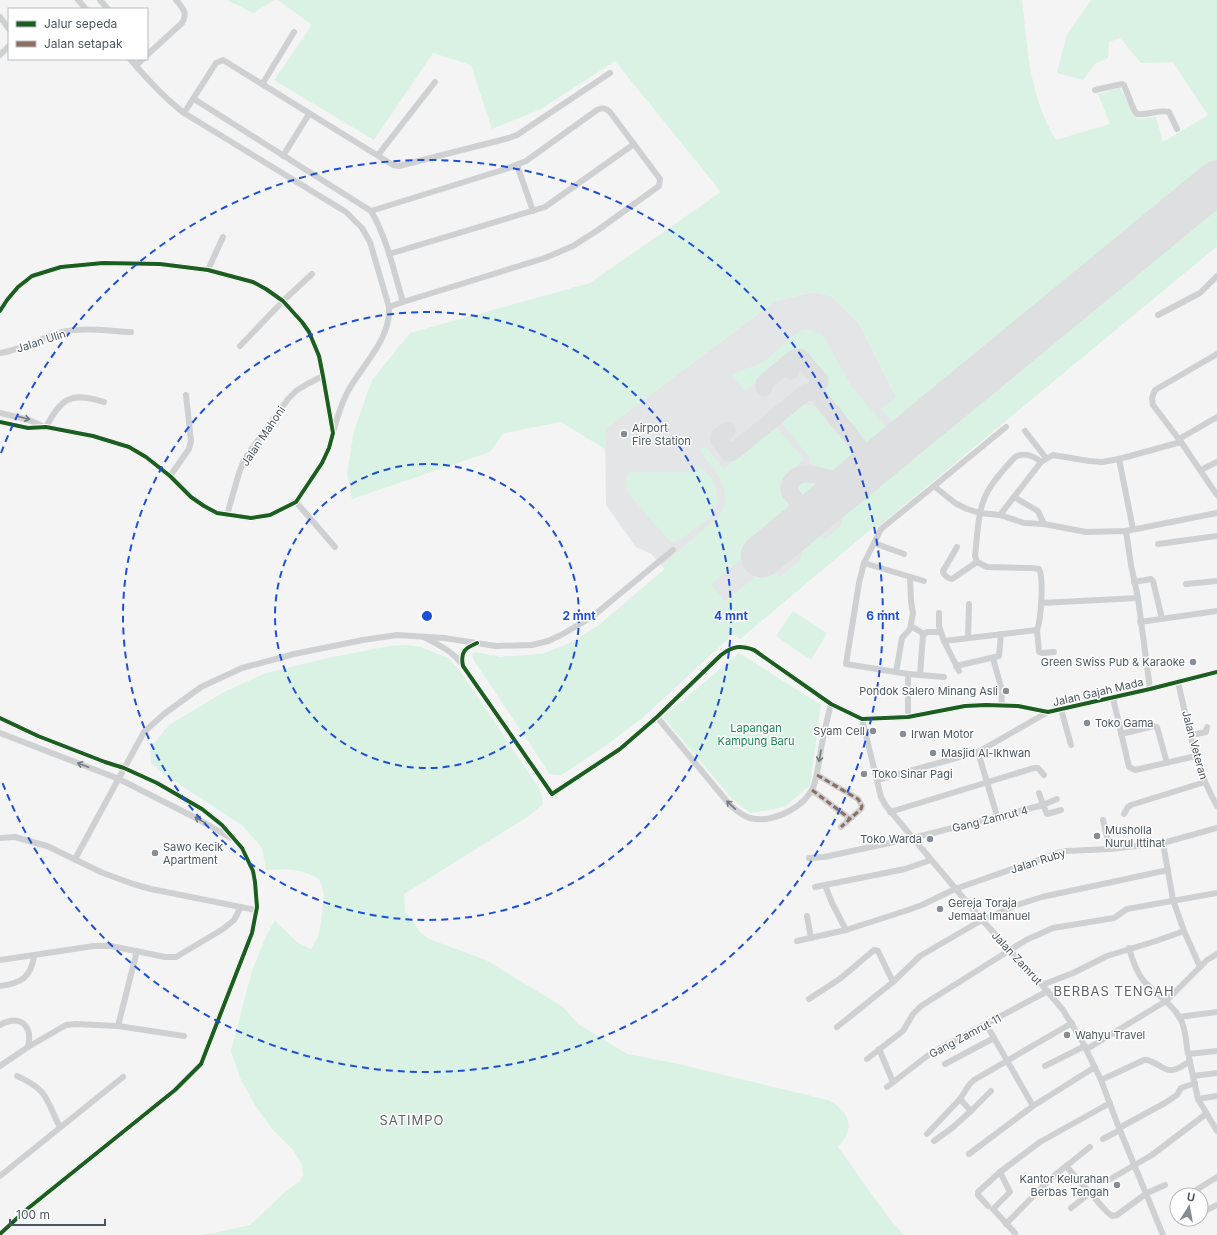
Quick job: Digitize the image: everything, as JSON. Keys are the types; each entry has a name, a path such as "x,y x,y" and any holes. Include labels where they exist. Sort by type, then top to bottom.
{"street":[{"path":"78,0 85,8"},
{"path":"100,0 107,8"},
{"path":"148,54 182,23 186,15 185,11 176,0"},
{"path":"0,17 8,28"},
{"path":"262,83 294,32"},
{"path":"0,55 8,47"},
{"path":"0,413 29,420 46,427 93,436 129,447 146,457 170,476 191,497 217,513 251,518 270,515 296,502 322,463 329,448 346,393 385,332 390,318 389,307 370,242 362,228 355,220 332,203 184,113 158,91 131,60"},
{"path":"136,66 142,60"},
{"path":"184,113 216,63 220,60 228,62 309,114 393,165 399,166 509,138 531,127 610,73"},
{"path":"378,155 435,82"},
{"path":"1095,90 1122,84 1134,110 1138,114 1147,115 1165,111 1169,112 1177,129"},
{"path":"194,99 371,211 389,254 403,302"},
{"path":"371,211 526,161 597,110 602,108 610,112 660,179 659,186 583,240 545,258 389,307"},
{"path":"284,156 309,114"},
{"path":"389,254 545,207 634,144"},
{"path":"517,164 534,210"},
{"path":"208,270 223,237"},
{"path":"0,311 18,287 32,276 61,267 129,263 160,264 208,270 253,282 266,288 283,301 309,332 317,351 324,376 333,433"},
{"path":"240,346 283,301 312,274"},
{"path":"1158,315 1200,293 1217,276"},
{"name":"Jalan Ulin","path":"0,353 13,350 64,332 84,330 131,332"},
{"path":"1217,354 1155,390 1152,402 1201,470 1217,495"},
{"name":"Jalan Mahoni","path":"227,515 239,473 250,450 288,399 296,391 306,384 324,376"},
{"path":"170,476 189,449 191,442 186,395"},
{"path":"46,427 54,412 67,400 87,397 104,402"},
{"path":"329,408 341,406"},
{"path":"1000,515 1043,460 1053,455 1096,462 1119,459 1180,440 1217,417"},
{"path":"0,422 28,428 46,427"},
{"path":"944,677 908,674 846,664 859,583 864,563 881,529 1006,427"},
{"path":"1026,431 1043,460"},
{"path":"1043,460 1025,454 1020,454 1015,457 991,486 983,501 980,513 975,556 977,562 987,567 1039,569 1041,574 1041,603 1037,630 1039,652 1054,652"},
{"path":"1119,459 1130,530 1134,582 1138,598 1150,689"},
{"path":"1201,470 1217,462"},
{"path":"934,486 961,507 980,513 1000,515 1024,523 1044,524 1086,532 1130,530 1217,513"},
{"path":"1014,497 1038,511 1044,524"},
{"path":"296,502 335,547"},
{"path":"1158,544 1217,536"},
{"path":"874,542 904,554"},
{"path":"956,547 943,571 944,574 950,579 977,562"},
{"path":"75,859 144,732 164,714 201,687 242,668 294,654 363,640 397,635 421,636 496,646 532,645 548,641 593,616 673,550"},
{"path":"864,563 924,581"},
{"path":"896,672 902,638 911,626 913,613 910,601 910,577"},
{"path":"1134,582 1151,579 1153,581 1162,619"},
{"path":"1186,584 1217,581"},
{"path":"1041,603 1138,598"},
{"path":"968,638 969,604"},
{"path":"1140,622 1217,612"},
{"path":"939,613 940,632 957,669 999,656 1001,634"},
{"path":"911,626 924,634"},
{"path":"944,641 1037,630"},
{"path":"924,634 927,632 940,632"},
{"path":"920,675 924,634"},
{"path":"421,636 446,649 457,658 552,794 620,749 657,717 721,655 729,649 737,647 745,647 754,650 831,704 862,719"},
{"path":"463,666 463,652 468,647 477,643"},
{"path":"993,658 1001,687 1002,705"},
{"name":"Jalan Gajah Mada","path":"862,719 908,717 965,706 986,704 1018,706 1048,712 1113,698 1217,672"},
{"path":"908,674 908,717"},
{"name":"Jalan Veteran","path":"1178,682 1196,756 1205,782 1214,796 1217,806"},
{"path":"1113,698 1131,769 1135,770 1196,756"},
{"path":"657,717 730,804 739,812 749,817 767,819 778,816 794,808 812,790 817,775 827,717 831,704"},
{"path":"1061,709 1071,745"},
{"path":"877,780 978,752 1048,712"},
{"path":"0,718 65,746 124,768 157,783 202,810 222,825 242,848 253,871 256,895 256,910 252,933 201,1064 175,1090 26,1210 0,1234"},
{"name":"Jalan Zamrut","path":"862,719 877,780 884,802 890,812 982,920 1048,991 1072,1023 1101,1080 1119,1129 1147,1193 1163,1235"},
{"path":"1121,734 1154,726 1157,727 1167,763"},
{"path":"1191,735 1206,732 1207,727"},
{"path":"0,733 119,779 196,818 234,840"},
{"path":"978,752 997,816"},
{"path":"890,812 1034,768 1038,768 1044,775"},
{"path":"817,775 859,801 862,806 861,809 849,818 841,827"},
{"path":"1124,814 1131,805 1205,782"},
{"path":"812,790 849,818"},
{"path":"1039,793 1043,805 1057,799"},
{"name":"Gang Zamrut 4","path":"809,858 824,857 913,838 1043,805 1047,814 1061,810"},
{"path":"1103,820 1110,849"},
{"name":"Jalan Ruby","path":"797,941 846,930 915,907 955,889 1058,853 1075,850 1110,849 1163,843 1217,828"},
{"path":"0,838 15,837 27,839 47,846 103,873 133,884 256,910"},
{"path":"1163,843 1173,900 1184,931 1200,967"},
{"path":"815,887 905,869 931,860"},
{"path":"837,1026 893,982 920,956 982,920 1017,905 1042,897 1168,870"},
{"path":"825,885 832,903 846,930"},
{"path":"867,1059 903,1031 913,1014 921,1006 1026,940 1053,928 1114,918 1127,909 1217,893"},
{"path":"0,960 94,946 111,946 165,957 176,957 223,929 234,920 241,907"},
{"path":"807,916 811,938"},
{"path":"1042,985 1106,956 1184,931"},
{"path":"1129,948 1135,965 1143,980 1166,1001 1179,1017 1184,1029 1198,1099 1217,1131"},
{"path":"809,999 836,982 874,950 878,951 893,982"},
{"path":"118,1026 137,951"},
{"path":"1045,1066 1086,1048 1166,1001 1200,967 1211,957 1217,954"},
{"path":"0,986 14,983 27,976 33,965 34,956"},
{"name":"Gang Zamrut 11","path":"887,1088 931,1053 1048,991"},
{"path":"1179,1017 1217,1012"},
{"path":"0,1025 10,1020 19,1021 29,1032 30,1039 28,1047"},
{"path":"927,1134 960,1099 974,1080 1072,1023"},
{"path":"986,1024 1033,1106"},
{"path":"0,1066 28,1047 66,1025 118,1026 184,1036"},
{"path":"945,1064 994,1038"},
{"path":"879,1049 893,1082"},
{"path":"1101,1080 1144,1060 1152,1060 1166,1069 1172,1070 1189,1058 1217,1051"},
{"path":"969,1154 1033,1106 1095,1067"},
{"path":"1103,1139 1165,1103 1177,1095 1182,1088 1194,1079 1217,1073"},
{"path":"17,1076 32,1083 45,1095 60,1127"},
{"path":"0,1176 123,1077"},
{"path":"934,1141 952,1128 991,1091"},
{"path":"1198,1099 1217,1096"},
{"path":"960,1099 971,1111"},
{"path":"988,1206 978,1192 1000,1172 1040,1142 1110,1103"},
{"path":"1107,1181 1158,1150 1206,1114"},
{"path":"1006,1224 1050,1179 1090,1147"},
{"path":"1066,1166 1106,1212 1112,1216 1147,1193 1165,1185"},
{"path":"1000,1172 1010,1192 993,1209 1015,1233"},
{"path":"1201,1187 1217,1177"},
{"path":"1071,1208 1090,1193"}],"shaded area":[{"path":"1217,131 1217,246 875,529 872,528 740,639 733,634 642,718 609,743 561,775 550,774 474,660 472,654 475,652 500,657 543,654 570,643 598,626 665,569 651,554 636,547 606,505 605,429 775,301 814,292 831,296 859,323 896,397"}],"green space":[{"path":"227,0 274,0 253,13"},
{"path":"278,0 1022,0 1028,55 1035,89 1047,123 1056,140 1110,124 1098,94 1120,88 1137,119 1156,117 1163,142 1208,115 1173,62 1141,63 1120,38 1109,42 1108,58 1095,64 1083,80 1057,73 1067,34 1091,0 1217,0 1217,168 904,426 895,425 881,409 896,397 859,323 831,296 814,292 775,301 605,429 605,449 561,422 504,433 490,452 352,499 347,474 354,431 372,380 410,333 590,283 721,192 615,61 541,109 492,129 471,65 433,53 374,140 274,80 312,25"},
{"path":"1217,197 1217,246 875,529 872,528 740,639 733,634 642,718 609,743 561,775 550,774 474,660 472,654 475,652 500,657 543,654 570,643 598,626 665,569 662,565 718,517 723,508 725,499 721,482 700,451 701,448 706,447 724,469 776,426 803,460 779,482 780,492 797,514 711,584 725,601 770,565 780,577 800,560 806,534 814,528 824,540 840,526 848,500"},
{"path":"805,329 820,333 825,339 852,387 889,431 888,439 878,448 872,448 863,444 828,401 826,397 827,384 797,349 745,391 732,376 739,371 763,362 788,339"},
{"path":"802,405 811,405 816,408 852,452 854,463 850,470 844,475 827,471 809,463 809,457 781,422"},
{"path":"696,465 709,476 714,483 717,497 716,505 713,513 707,520 682,539 670,542 627,492 626,479 629,472 699,472"},
{"path":"803,482 811,482 817,486 817,494 807,501 797,493 798,488"},
{"path":"793,611 827,633 811,660 776,636"},
{"path":"406,645 421,647 448,658 460,671 535,782 541,792 543,804 529,816 404,894 405,912 420,932 429,939 486,960 563,1007 578,1024 627,1054 674,1063 828,1100 838,1106 848,1119 849,1125 846,1136 838,1147 888,1217 904,1235 200,1235 250,1225 285,1192 300,1181 303,1176 302,1165 294,1151 272,1129 255,1105 240,1078 231,1051 252,971 267,934 275,921 298,943 311,949 318,937 324,893 319,879 312,875 299,871 266,870 262,848 243,826 162,773 151,763 150,748 169,725 224,692 266,673 323,659 390,646"},
{"name":"Lapangan Kampung Baru","path":"739,653 821,705 810,785 785,807 751,813 733,800 663,717"}],"taxiway":[{"path":"791,371 788,363 796,357 800,357 820,380 816,386 818,395"},
{"path":"764,388 764,383 788,363"},
{"path":"727,430 719,437 719,440 729,453 733,452 806,392 812,392 818,395 867,456"},
{"path":"863,474 868,464 867,456 873,458 883,457"},
{"path":"810,517 789,491 791,482 797,476 813,474 849,485"}],"runway":[{"path":"762,556 1217,182"}],"marked path":[{"path":"817,775 858,799 862,806 861,809 841,827"},
{"path":"812,790 849,818"}],"cycle path":[{"path":"0,311 18,287 32,276 61,267 103,263 160,264 208,270 253,282 283,301 309,332 319,356 333,433 329,448 322,463 296,502 270,515 251,518 217,513 204,506 191,497 170,476 146,457 129,447 93,436 46,427 28,428 0,422"},
{"path":"477,643 464,651 462,657 463,666 552,794 620,749 657,717 721,655 737,647 745,647 754,650 831,704 862,719 908,717 965,706 986,705 1018,706 1048,712 1217,672"},
{"path":"0,718 38,736 124,768 157,783 202,809 222,825 242,848 253,871 257,907 252,933 201,1064 175,1090 26,1210 0,1234"}],"place":[{"name":"Airport Fire Station","path":"624,434"},
{"name":"Green Swiss Pub & Karaoke","path":"1193,662"},
{"name":"Pondok Salero Minang Asli","path":"1006,691"},
{"name":"Toko Gama","path":"1087,723"},
{"name":"Syam Cell","path":"873,731"},
{"name":"Irwan Motor","path":"903,734"},
{"name":"Masjid Al-Ikhwan","path":"933,753"},
{"name":"Toko Sinar Pagi","path":"864,774"},
{"name":"Musholla Nurul Ittihat","path":"1097,836"},
{"name":"Toko Warda","path":"930,839"},
{"name":"Sawo Kecik Apartment","path":"155,853"},
{"name":"Gereja Toraja Jemaat Imanuel","path":"940,909"},
{"name":"Wahyu Travel","path":"1067,1035"},
{"name":"Kantor Kelurahan Berbas Tengah","path":"1117,1185"}],"district":[{"name":"BERBAS TENGAH","path":"1114,991"},
{"name":"SATIMPO","path":"412,1120"}]}
